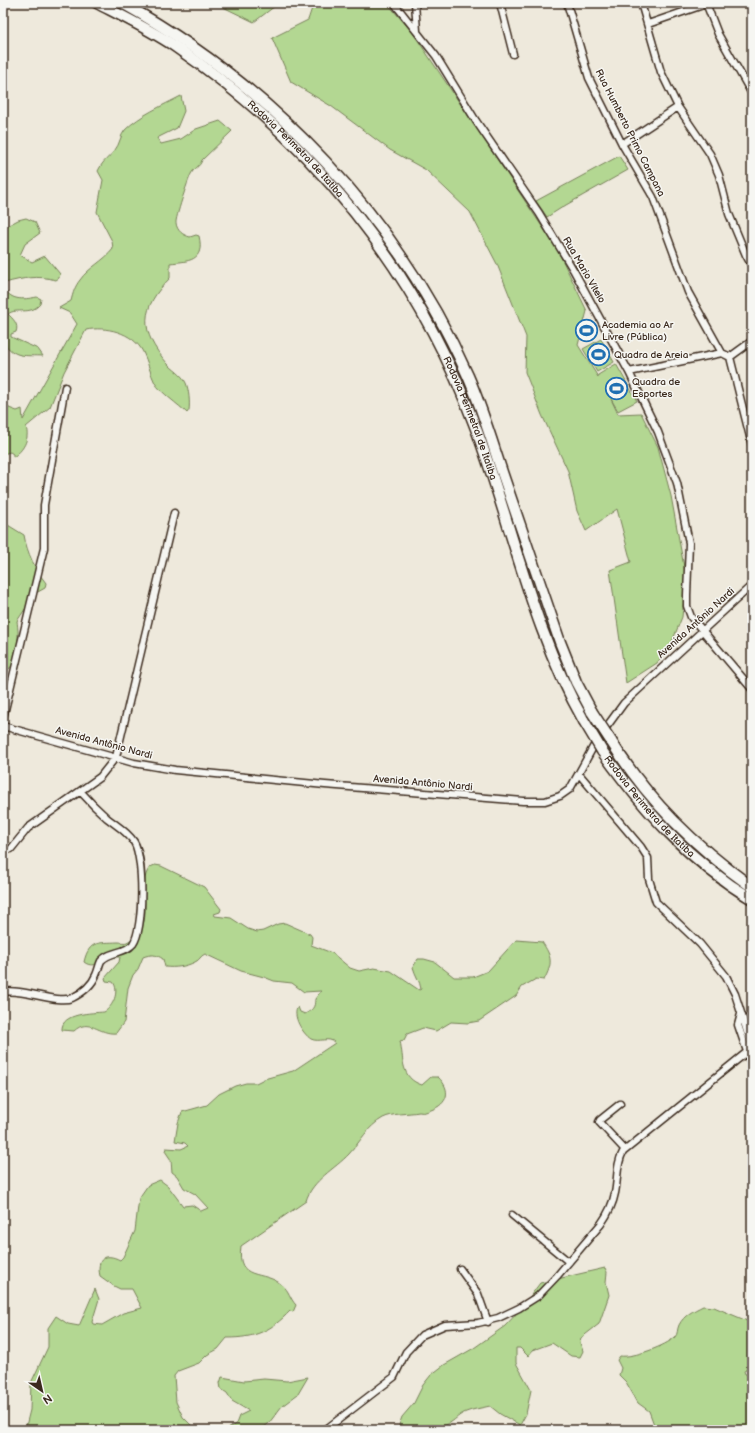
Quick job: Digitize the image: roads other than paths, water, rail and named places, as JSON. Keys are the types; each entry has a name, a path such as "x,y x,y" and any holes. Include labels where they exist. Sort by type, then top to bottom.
{"highway":[{"name":"Rodovia Perimetral de Itatiba","path":"97,3 148,30 180,51 248,103 290,141 359,217 409,288 433,329 462,392 476,427 558,671 584,721 602,751 647,811 668,834 725,881 752,899"},
{"name":"Rodovia Perimetral de Itatiba","path":"122,3 151,19 190,44 257,96 294,129 364,205 406,263 442,325 469,379 560,642 576,682 592,712 625,765 668,817 723,865 752,887"}],"street":[{"name":"Rua Mario Vitelo","path":"394,3 436,56 476,121 539,212 574,271 629,372 658,432 677,483 689,543 687,606 691,617 752,689"},
{"path":"415,3 418,32"},
{"path":"500,3 513,54"},
{"name":"Rua Humberto Primo Campana","path":"567,3 589,78 622,144 653,197 688,292 722,353"},
{"path":"641,3 661,72 678,108 710,154 719,175 729,214 746,256 752,266"},
{"path":"648,24 706,3 718,34 752,94"},
{"path":"745,82 752,79"},
{"path":"622,144 678,108"},
{"path":"730,357 752,341"},
{"path":"629,372 722,353 730,357 752,445"},
{"path":"3,718 44,548 44,505 65,386"},
{"path":"11,849 28,828 100,777 116,757 174,513"},
{"name":"Avenida Antônio Nardi","path":"3,726 134,763 174,770 325,785 523,801 545,801 560,796 570,789 597,740 624,703 752,585"},
{"path":"579,774 642,847 648,858 649,879 656,902 715,961 726,976 752,1046"},
{"path":"3,992 22,992 61,999 71,998 90,985 102,960 107,956 125,950 133,944 136,936 140,910 140,866 138,850 134,841 125,832 80,792"},
{"path":"741,1014 738,1025 752,1066"},
{"path":"325,1430 394,1377 406,1352 422,1335 445,1326 488,1322 509,1314 528,1302 552,1282 608,1212 615,1193 620,1158 625,1150 747,1052"},
{"path":"620,1104 599,1122 625,1150"},
{"path":"512,1215 569,1262"},
{"path":"460,1269 478,1294 488,1322"}],"place":[{"name":"Academia ao Ar Livre (Pública)","path":"587,331"},
{"name":"Quadra de Areia","path":"599,355"},
{"name":"Quadra de Esportes","path":"617,388"}]}
